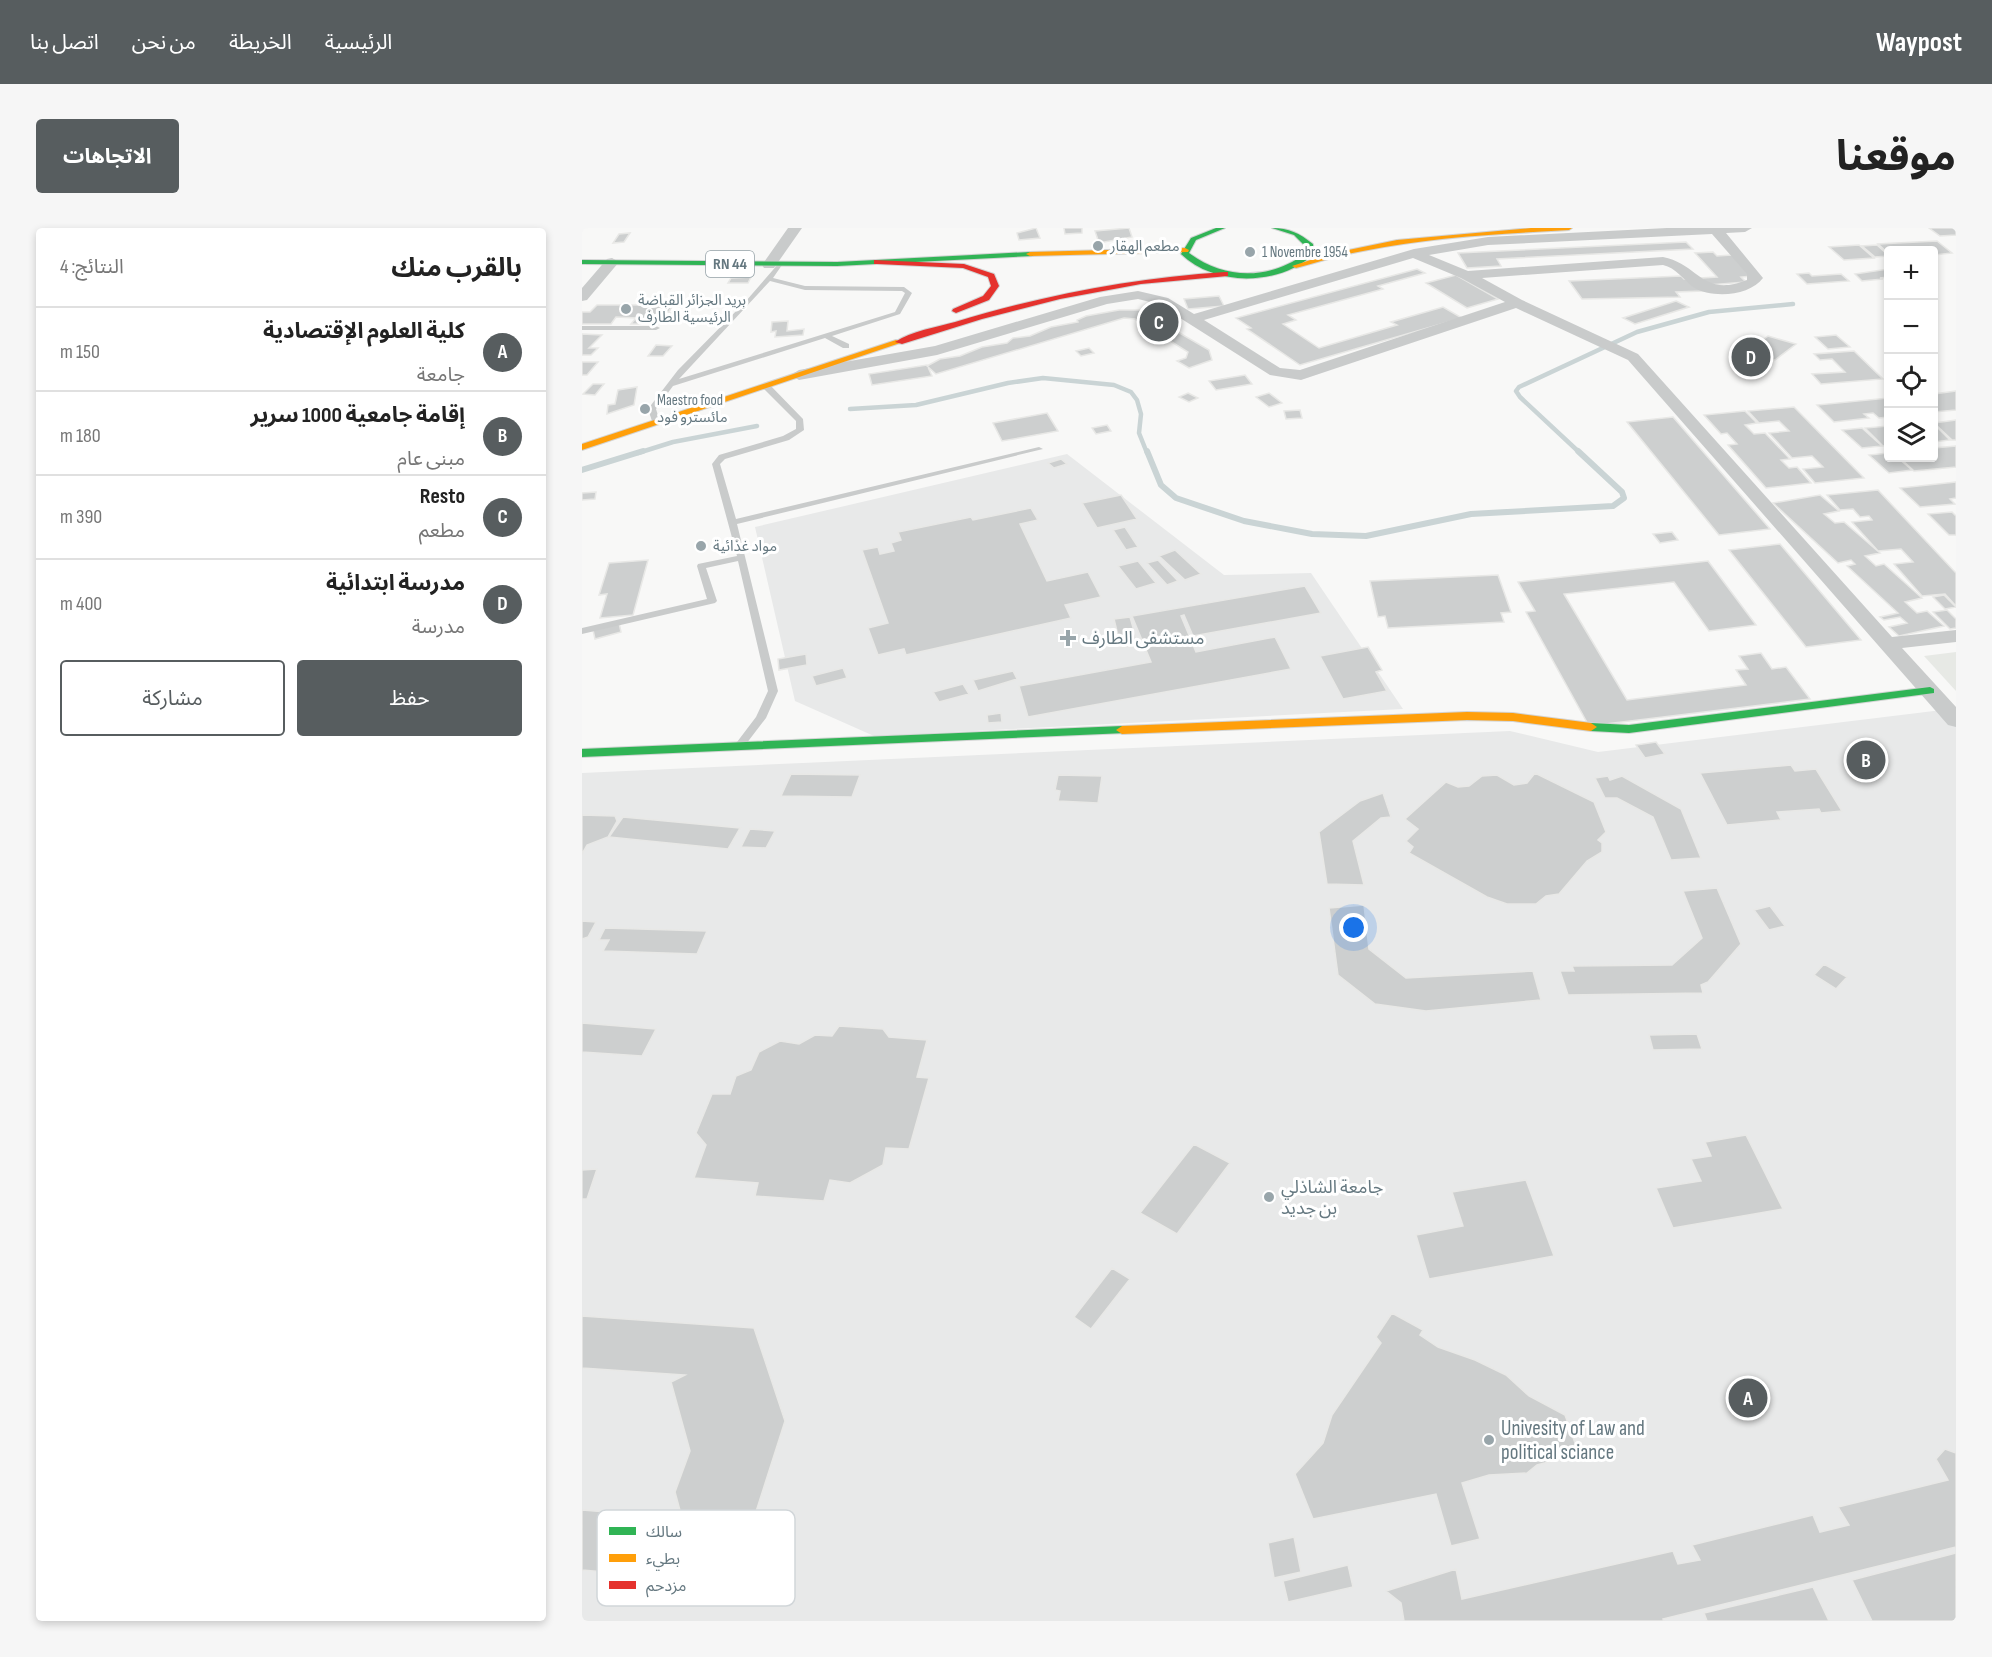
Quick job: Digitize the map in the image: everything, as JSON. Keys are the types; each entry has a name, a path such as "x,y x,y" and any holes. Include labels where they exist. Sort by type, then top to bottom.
{"main road":[{"path":"1185,252 1190,241 1201,234 1222,228"},
{"path":"1275,228 1296,234 1310,246 1307,259 1296,266"},
{"path":"582,432 654,416 766,386 953,323 1081,290 1154,276 1269,273 1328,254 1373,244 1482,232 1569,228"},
{"name":"RN 44","path":"1096,250 1201,234"},
{"name":"RN 44","path":"582,262 774,265 1096,250 1185,252"},
{"path":"1127,266 1185,252"},
{"path":"1185,252 1198,266 1231,274"},
{"path":"877,262 964,266 991,276 995,286 986,298 973,306 933,319"},
{"path":"582,447 654,416 846,346 1050,284"},
{"path":"582,753 1467,716 1513,717 1603,729 1629,729 1930,691"}],"street":[{"path":"774,265 795,228"},
{"path":"1193,319 1414,253 1488,241 1745,228"},
{"path":"1466,275 1663,261 1679,265 1703,286 1745,286 1752,283 1756,278 1752,272 1716,230"},
{"path":"1414,253 1466,275 1517,303 1608,344 1645,368 1887,645 1956,720"},
{"path":"584,293 612,262"},
{"path":"1258,299 1269,273"},
{"path":"1231,274 1258,299"},
{"path":"799,375 937,350 1125,296 1152,296 1193,319 1276,372 1301,375 1517,303"},
{"path":"1887,645 1956,636"}],"lane":[{"path":"654,416 671,384 769,279 774,265"},
{"path":"671,384 898,313 909,293 904,289 795,287 769,279"},
{"path":"582,328 656,328"},
{"path":"827,336 846,346"},
{"path":"739,746 761,718 773,691 742,558 716,464 718,460 786,438 800,430 800,421 766,386"},
{"path":"731,523 1039,449"},
{"path":"582,631 712,601 701,566 742,558"}],"shaded area":[{"name":"مستشفى الطارف","path":"1067,454 1224,575 1311,573 1403,709 874,736 795,701 755,527"},
{"path":"1956,652 1956,691 1924,656"},
{"name":"جامعة الشاذلي بن جديد","path":"1942,710 1956,726 1956,1621 582,1621 582,773 1510,731 1598,752"}],"building":[{"path":"1036,228 1040,238 1019,240 1017,233"},
{"path":"1064,228 1082,228 1082,233 1065,234"},
{"path":"1129,228 1132,237 1099,243 1095,231"},
{"path":"1929,228 1956,228 1956,235 1940,236"},
{"path":"630,233 624,242 613,243 619,234"},
{"path":"1937,241 1952,253 1938,255 1938,246 1884,246 1884,249 1878,244"},
{"path":"1686,242 1693,249 1497,259 1501,266 1467,268 1458,253"},
{"path":"1859,245 1874,258 1844,260 1829,247"},
{"path":"1877,245 1884,251 1884,256 1875,257 1862,246"},
{"path":"1713,252 1717,256 1732,255 1753,276 1741,277 1746,282 1708,285 1701,278 1717,277 1695,253"},
{"path":"1417,269 1425,273 1378,286 1383,289 1288,315 1296,320 1283,324 1319,348 1397,325 1391,322 1443,307 1462,318 1300,365 1247,329 1251,328 1236,318"},
{"path":"1884,270 1884,278 1880,278 1883,279 1862,281 1855,274"},
{"path":"1809,273 1812,276 1841,274 1849,281 1807,284 1797,274"},
{"path":"1456,275 1498,299 1467,308 1426,283"},
{"path":"1681,276 1684,279 1693,279 1703,291 1676,292 1680,297 1582,299 1569,281"},
{"path":"751,277 748,283 728,283 731,278"},
{"path":"1219,296 1224,306 1188,309 1184,299"},
{"path":"1676,301 1689,307 1635,324 1623,318"},
{"path":"597,305 673,305 668,313 677,313 668,324 631,324 636,318 616,317 611,324 582,324 582,312 590,312"},
{"path":"1119,310 1140,310 1209,350 1212,360 1189,368 1177,361 1186,358 1188,352 1135,319 1124,318 936,374 927,366 940,359 960,356 982,347 1007,343 1013,338 1030,336 1051,327 1078,322 1077,320 1086,316"},
{"path":"788,321 787,331 804,329 803,335 775,337 776,331 771,332 772,322"},
{"path":"582,334 602,335 589,348 598,348 591,355 582,355"},
{"path":"1836,335 1850,347 1828,349 1815,337"},
{"path":"1768,336 1796,344 1775,360 1747,352"},
{"path":"656,345 672,346 663,356 648,356"},
{"path":"1089,348 1094,353 1081,356 1076,351"},
{"path":"1854,351 1883,379 1821,384 1812,374 1845,372 1832,359 1820,360 1814,354"},
{"path":"582,362 598,362 587,375 582,375"},
{"path":"927,365 932,376 872,385 869,374"},
{"path":"1245,375 1252,384 1216,390 1209,381"},
{"path":"593,384 604,384 595,395 583,394"},
{"path":"637,387 634,405 607,414 608,405 615,404 618,390"},
{"path":"1956,391 1956,410 1938,412 1938,393"},
{"path":"1188,393 1198,398 1189,402 1179,397"},
{"path":"1269,393 1282,403 1269,407 1256,397"},
{"path":"1884,398 1884,417 1879,418 1873,413 1864,414 1869,418 1834,422 1817,405"},
{"path":"1794,407 1864,478 1815,483 1803,469 1823,467 1812,456 1792,458 1769,433 1789,431 1779,421 1759,423 1748,411"},
{"path":"1300,410 1302,418 1286,419 1284,411"},
{"path":"1745,411 1757,423 1745,425 1754,434 1765,433 1790,459 1781,460 1789,468 1797,467 1811,483 1766,488 1728,445 1737,444 1727,433 1721,434 1704,415"},
{"path":"1047,413 1058,431 1002,441 993,423"},
{"path":"1673,417 1770,529 1719,535 1627,422"},
{"path":"1956,420 1956,440 1952,440 1938,427 1938,422"},
{"path":"1107,425 1111,431 1096,434 1092,428"},
{"path":"1884,426 1884,446 1883,446 1865,428"},
{"path":"1862,428 1882,446 1862,448 1842,430"},
{"path":"1938,428 1950,440 1938,442"},
{"path":"1956,446 1956,467 1914,471 1904,462 1938,462 1938,448"},
{"path":"1884,453 1884,462 1903,462 1912,470 1889,473 1869,455"},
{"path":"1061,459 1067,464 1054,468 1048,463"},
{"path":"1956,482 1956,498 1950,499 1955,504 1920,507 1900,488"},
{"path":"1878,490 1956,573 1956,606 1945,594 1922,596 1894,564 1913,562 1901,549 1878,551 1852,522 1872,520 1869,516 1860,517 1853,509 1840,510 1827,495"},
{"path":"596,492 595,499 582,500 582,493"},
{"path":"1121,495 1137,519 1097,528 1082,503"},
{"path":"1820,495 1839,511 1824,514 1835,523 1844,522 1880,553 1865,556 1876,566 1884,564 1922,598 1905,602 1917,613 1927,611 1944,626 1899,636 1889,627 1907,623 1900,617 1884,620 1880,617 1898,613 1847,566 1855,564 1851,560 1838,563 1773,503"},
{"path":"1031,508 1038,520 1020,524 1047,581 1088,572 1101,597 1065,605 1071,618 906,655 904,649 878,655 868,628 888,623 862,550 878,547 880,554 894,551 891,543 901,540 898,532"},
{"path":"1952,512 1956,516 1956,535 1949,535 1928,514"},
{"path":"1125,527 1138,547 1126,550 1113,530"},
{"path":"1672,532 1678,540 1660,543 1653,534"},
{"path":"1780,544 1861,640 1806,647 1729,550"},
{"path":"1175,550 1201,574 1185,580 1159,556"},
{"path":"648,560 633,615 600,618 607,594 599,595 609,563"},
{"path":"1158,560 1178,581 1167,585 1147,563"},
{"path":"1138,561 1156,583 1136,589 1118,566"},
{"path":"1708,561 1756,625 1709,631 1674,582 1564,594 1627,700 1746,685 1736,670 1748,669 1739,656 1761,653 1772,669 1786,667 1810,699 1589,726 1526,612 1535,611 1518,582"},
{"path":"1498,575 1511,612 1501,613 1504,622 1388,628 1385,616 1378,617 1370,581"},
{"path":"1305,586 1321,613 1193,636 1184,615 1181,616 1196,652 1275,637 1291,669 1028,717 1019,686 1151,662 1132,616"},
{"path":"1944,595 1956,607 1945,609 1933,597"},
{"path":"1947,610 1956,619 1956,628 1950,629 1933,612"},
{"path":"1130,617 1138,645 1121,648 1114,619"},
{"path":"619,623 621,632 595,639 593,630"},
{"path":"1368,647 1382,670 1376,672 1387,691 1343,699 1320,656"},
{"path":"806,654 807,665 779,670 778,659"},
{"path":"843,668 847,678 816,686 812,676"},
{"path":"1013,671 1017,679 978,691 973,680"},
{"path":"963,684 969,694 939,702 933,692"},
{"path":"1001,713 1002,722 988,723 987,715"},
{"path":"1656,742 1665,754 1645,758 1636,745"},
{"path":"1791,765 1795,771 1816,769 1842,811 1821,813 1819,809 1777,812 1781,820 1727,825 1700,773"},
{"path":"1535,773 1594,802 1606,832 1598,840 1602,843 1602,852 1587,861 1559,894 1546,896 1536,904 1507,904 1487,897 1409,853 1413,847 1406,841 1418,829 1405,819 1446,782 1458,787 1469,786 1482,776 1497,775 1514,785 1527,783"},
{"path":"791,774 860,775 852,797 781,796"},
{"path":"1058,775 1102,776 1098,803 1058,801 1060,791 1055,790"},
{"path":"1608,776 1610,780 1622,776 1681,809 1701,858 1671,860 1653,817 1617,798 1605,798 1595,778"},
{"path":"1383,793 1391,817 1381,818 1353,841 1364,885 1327,884 1319,832 1360,801"},
{"path":"582,815 615,816 617,821 608,837 587,845 582,854"},
{"path":"623,817 740,828 728,849 609,837"},
{"path":"750,829 775,831 766,848 741,847"},
{"path":"1717,888 1741,944 1708,982 1701,985 1703,993 1568,995 1560,971 1574,971 1572,966 1672,965 1702,938 1683,891"},
{"path":"1364,905 1369,949 1406,978 1533,971 1541,1000 1426,1011 1375,1004 1338,975 1329,908"},
{"path":"1770,906 1785,926 1769,930 1754,910"},
{"path":"582,921 596,922 588,937 582,939"},
{"path":"605,928 707,931 697,954 603,951 609,940 599,940"},
{"path":"1824,964 1847,977 1836,989 1814,975"},
{"path":"582,1023 656,1029 642,1056 582,1052"},
{"path":"839,1026 883,1029 889,1037 927,1040 917,1077 929,1078 909,1149 886,1148 883,1165 850,1183 830,1180 824,1201 755,1196 758,1183 694,1178 706,1145 696,1133 712,1094 730,1094 736,1076 751,1070 759,1052 780,1041 799,1044 815,1035 832,1036"},
{"path":"1697,1034 1702,1049 1653,1050 1649,1035"},
{"path":"1746,1135 1783,1209 1673,1228 1656,1188 1701,1181 1691,1159 1711,1156 1705,1142"},
{"path":"1194,1144 1230,1163 1177,1234 1140,1213"},
{"path":"597,1169 587,1199 582,1199 582,1170"},
{"path":"1526,1180 1554,1256 1429,1279 1416,1235 1463,1226 1452,1192"},
{"path":"1112,1268 1130,1279 1091,1329 1074,1317"},
{"path":"1392,1313 1423,1330 1420,1335 1438,1347 1475,1360 1506,1375 1529,1396 1565,1415 1579,1454 1537,1465 1527,1473 1489,1475 1462,1483 1480,1539 1451,1546 1436,1494 1313,1519 1295,1474 1323,1443 1332,1415 1381,1343 1376,1337"},
{"path":"582,1316 754,1328 785,1421 757,1510 680,1510 675,1492 690,1451 671,1382 685,1375 582,1368"},
{"path":"1945,1449 1956,1453 1956,1547 1663,1619 1664,1621 1404,1621 1401,1603 1386,1591 1456,1569 1462,1599 1673,1551 1678,1564 1700,1560 1692,1545 1813,1515 1820,1532 1849,1525 1838,1507 1948,1480 1936,1459"},
{"path":"582,1510 597,1511 597,1571 582,1570"},
{"path":"1294,1537 1301,1572 1274,1578 1268,1543"},
{"path":"1956,1553 1956,1621 1872,1621 1852,1580"},
{"path":"1348,1565 1353,1587 1288,1602 1283,1581"},
{"path":"1813,1587 1829,1621 1707,1621 1704,1613"}],"waterway":[{"path":"1580,453 1520,397 1516,391 1519,387 1637,332 1709,312 1793,304"},
{"path":"850,409 916,405 1008,383 1043,378 1114,385 1131,392 1137,400 1141,414 1139,433 1147,453"},
{"path":"638,453 673,442 757,426"},
{"path":"582,470 643,451"},
{"path":"1147,451 1161,485 1176,498 1244,521 1312,534 1366,536 1471,514 1613,506 1624,498 1622,492 1578,451"}],"traffic: fast":[{"path":"1222,228 1193,239 1185,254 1198,264 1213,271 1248,276 1265,275 1282,270 1297,264 1310,254 1310,246 1296,234 1275,228"},
{"path":"582,262 837,264 1030,254"},
{"path":"1591,727 1629,729 1930,691"},
{"path":"582,753 1122,730"}],"traffic: slow":[{"path":"1296,266 1329,256 1431,238 1569,228"},
{"path":"1030,254 1185,250"},
{"path":"582,447 899,342"},
{"path":"1122,730 1467,716 1513,717 1591,727"}],"traffic: jam":[{"path":"877,262 964,266 991,276 995,286 986,298 956,311"},
{"path":"899,342 979,317 1060,296 1141,282 1225,274"}],"place":[{"name":"مطعم الهقار","path":"1098,246"},
{"name":"1 Novembre 1954","path":"1250,252"},
{"name":"بريد الجزائر القباضة الرئيسية الطارف","path":"626,309"},
{"name":"Resto","path":"1159,322"},
{"name":"مدرسة ابتدائية","path":"1751,357"},
{"name":"Maestro food مائسترو فود","path":"645,409"},
{"name":"مواد غذائية","path":"701,546"},
{"name":"مستشفى الطارف","path":"1068,638"},
{"name":"إقامة جامعية 1000 سرير","path":"1866,760"},
{"name":"جامعة الشاذلي بن جديد","path":"1269,1197"},
{"name":"كلية العلوم الإقتصادية","path":"1748,1398"},
{"name":"Univesity of Law and political sciance","path":"1489,1440"}]}
